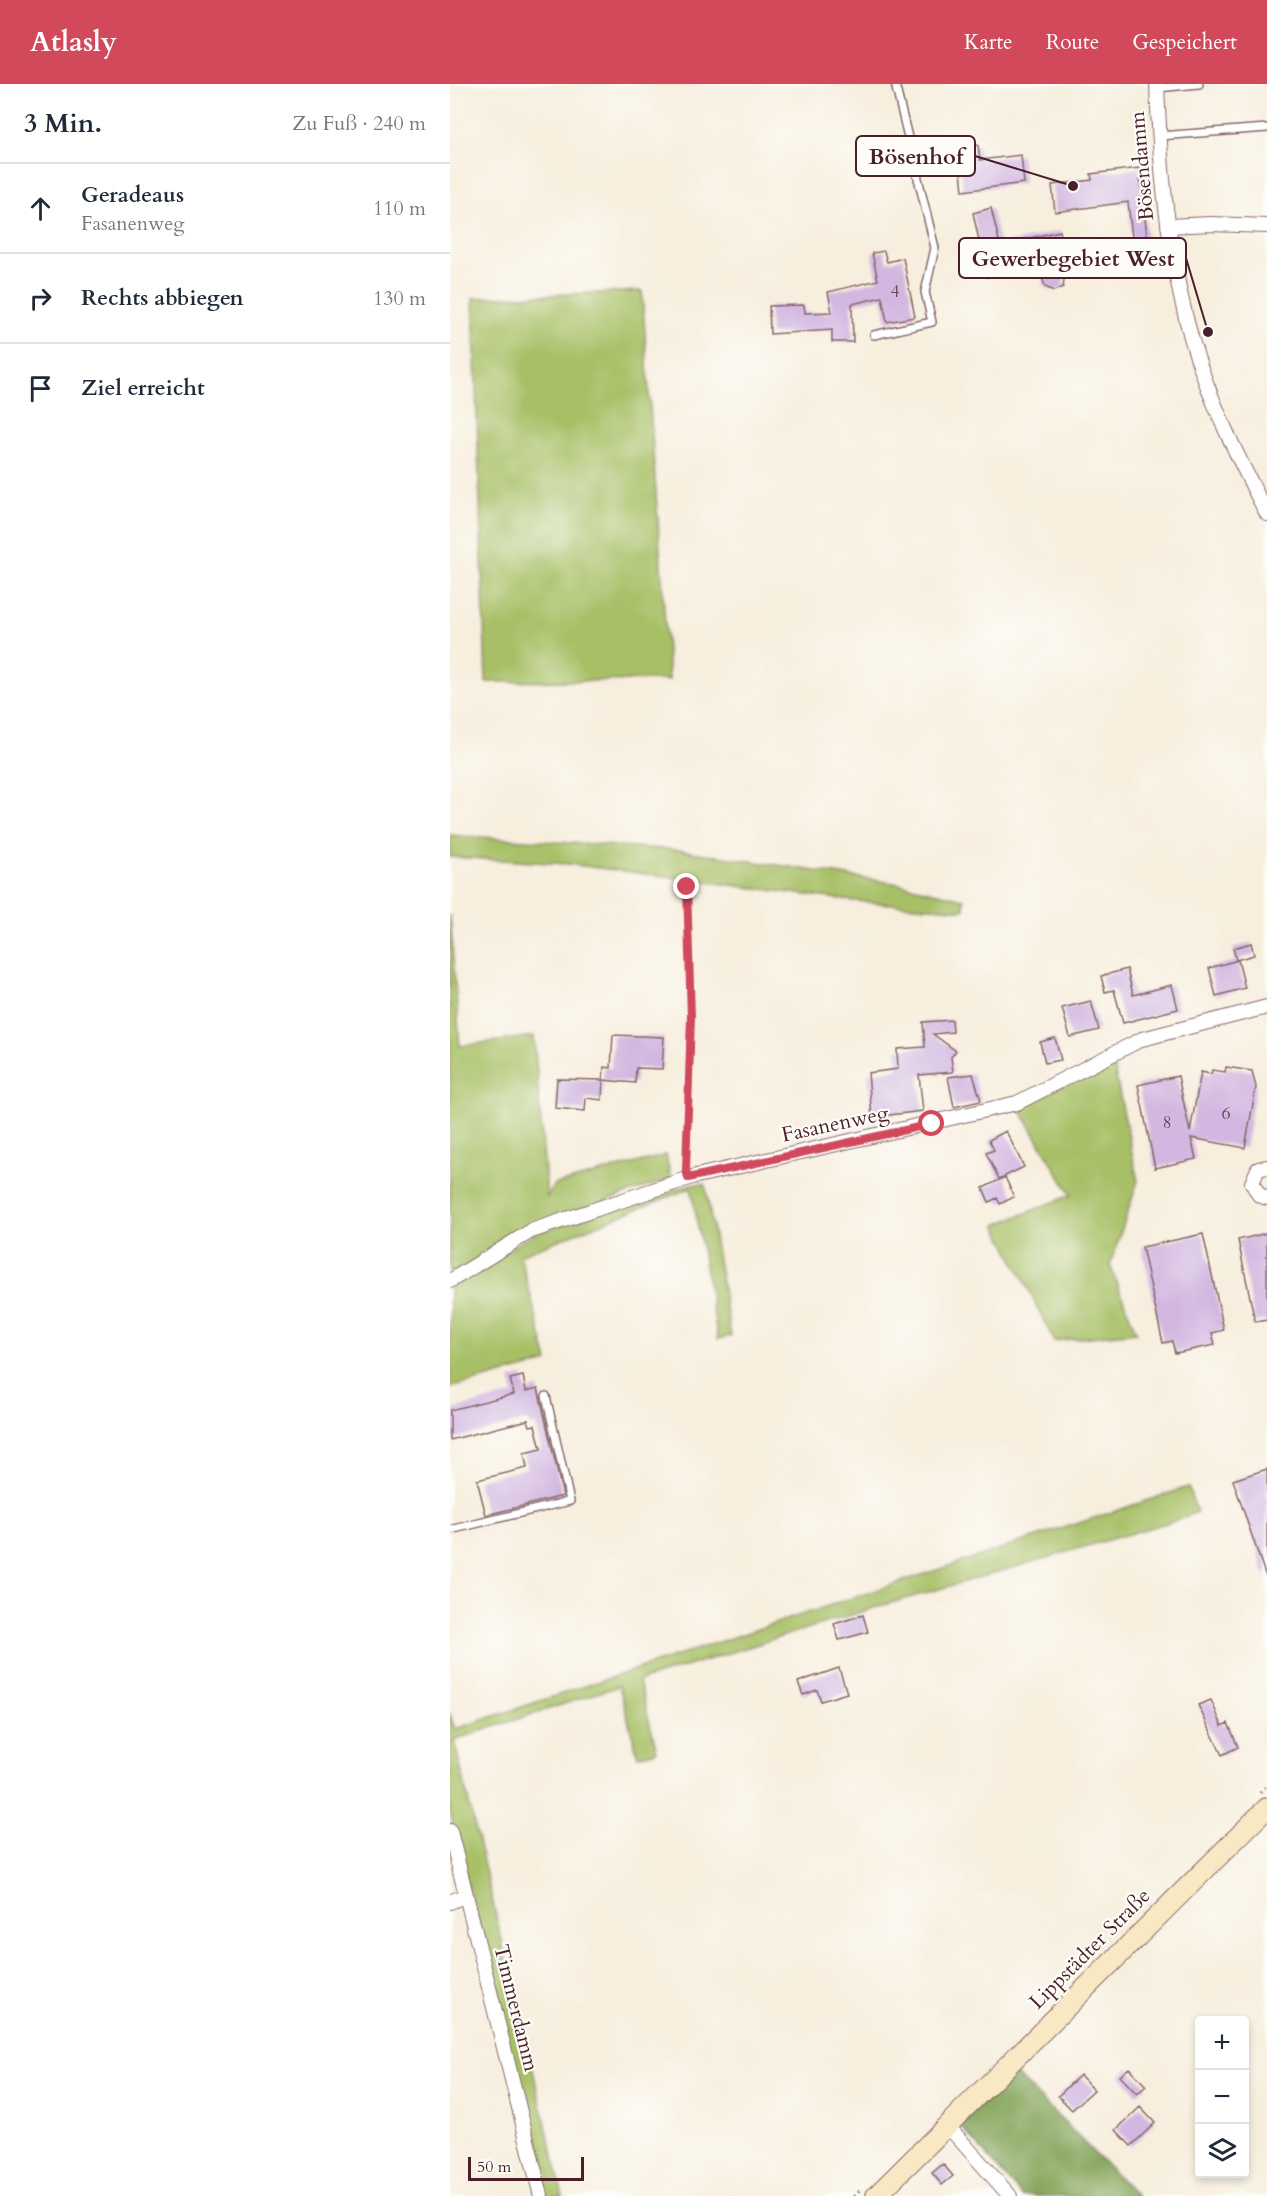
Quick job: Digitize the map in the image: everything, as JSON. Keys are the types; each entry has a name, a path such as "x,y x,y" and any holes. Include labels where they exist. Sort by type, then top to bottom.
{"main road":[{"name":"Lippstädter Straße","path":"876,2196 1267,1808"}],"street":[{"name":"Bösendamm","path":"1157,86 1159,136 1173,265 1198,358 1243,466 1267,514"},
{"path":"1168,226 1212,224 1267,226"},
{"name":"Fasanenweg","path":"450,1281 531,1231 688,1178 1017,1103 1142,1039 1267,1008"},
{"path":"1267,1167 1258,1169 1252,1183 1259,1195 1267,1198"},
{"name":"Timmerdamm","path":"450,1831 541,2196"},
{"path":"450,1902 466,1895"},
{"path":"947,2125 1010,2196"}],"lane":[{"path":"874,335 932,322 925,292 935,248 895,84"},
{"path":"1157,86 1195,84"},
{"path":"1159,136 1267,128"},
{"path":"450,1530 570,1501 546,1396"}],"path":[{"path":"687,887 691,1017 686,1170 688,1178"}],"green space":[{"path":"642,291 669,680 486,682 473,298"},
{"path":"450,835 680,850 899,884 964,899 964,910 854,901 568,864 450,857"},
{"path":"450,915 460,1046 534,1036 547,1197 554,1185 666,1155 671,1179 528,1227 455,1272 450,1272"},
{"path":"1112,1058 1138,1181 1110,1265 1136,1332 1054,1341 996,1225 1071,1195 1019,1108"},
{"path":"691,1184 704,1184 706,1189 731,1336 718,1339 691,1188 520,1255 548,1362 450,1388 450,1287 533,1234"},
{"path":"1188,1487 1197,1512 1177,1520 874,1608 639,1681 657,1751 638,1756 619,1686 454,1740 563,2196 543,2196 450,1812 450,1714 455,1729"},
{"path":"1014,2072 1137,2196 1022,2196 962,2127 964,2119"}],"building":[{"path":"978,145 980,160 1021,155 1024,183 963,191 960,162 954,162 953,148"},
{"path":"1139,168 1148,244 1133,246 1128,202 1055,212 1052,185 1092,180 1091,174"},
{"path":"991,208 1000,245 1060,231 1067,259 1057,262 1065,274 1063,287 1054,291 1045,287 1039,266 987,277 973,213"},
{"path":"884,251 887,262 903,258 915,317 887,322 882,297 852,304 853,342 832,342 832,330 770,334 769,306 804,305 805,313 832,312 828,292 878,280 872,253"},
{"path":"1251,943 1254,955 1236,960 1233,948"},
{"path":"1238,960 1245,988 1216,996 1209,968"},
{"path":"1127,969 1133,995 1172,985 1178,1009 1123,1023 1114,990 1105,992 1101,976"},
{"path":"1091,1001 1099,1030 1070,1037 1062,1008"},
{"path":"952,1020 953,1032 933,1034 956,1051 951,1057 953,1072 919,1075 923,1111 872,1117 868,1073 898,1069 897,1049 925,1047 923,1022"},
{"path":"613,1035 664,1037 662,1069 636,1068 635,1083 603,1080 604,1067 611,1068"},
{"path":"1055,1038 1061,1060 1045,1063 1040,1042"},
{"path":"1226,1067 1252,1071 1256,1087 1245,1148 1191,1138 1196,1159 1155,1168 1138,1085 1178,1076 1190,1132 1201,1072 1211,1074 1212,1070 1225,1072"},
{"path":"973,1074 981,1101 954,1107 948,1077"},
{"path":"557,1079 603,1080 602,1100 586,1098 585,1111 555,1108"},
{"path":"1006,1131 1024,1167 999,1179 986,1153 994,1150 989,1140"},
{"path":"1005,1177 1014,1197 1000,1204 997,1198 989,1202 983,1188"},
{"path":"1267,1233 1267,1320 1255,1322 1238,1240"},
{"path":"1203,1234 1224,1330 1212,1333 1215,1345 1175,1353 1172,1341 1163,1343 1142,1247"},
{"path":"523,1376 526,1391 538,1388 563,1496 486,1515 477,1480 527,1468 524,1453 541,1449 535,1425 530,1426 528,1420 450,1440 450,1410 514,1394 510,1379"},
{"path":"1267,1469 1267,1574 1265,1574 1233,1480"},
{"path":"863,1615 868,1632 839,1640 834,1624"},
{"path":"839,1668 847,1693 821,1701 817,1690 803,1695 798,1682"},
{"path":"1211,1700 1222,1726 1228,1723 1238,1747 1222,1755 1198,1705"},
{"path":"1129,2068 1146,2086 1137,2094 1120,2076"},
{"path":"1080,2075 1094,2090 1072,2110 1058,2096"},
{"path":"1140,2107 1155,2123 1131,2146 1116,2130"},
{"path":"943,2164 953,2176 942,2185 932,2173"}],"place":[{"name":"Bösenhof","path":"1073,186"},
{"name":"Gewerbegebiet West","path":"1208,332"}],"route":[{"path":"687,887 691,1017 686,1170 688,1178 932,1124"}]}
